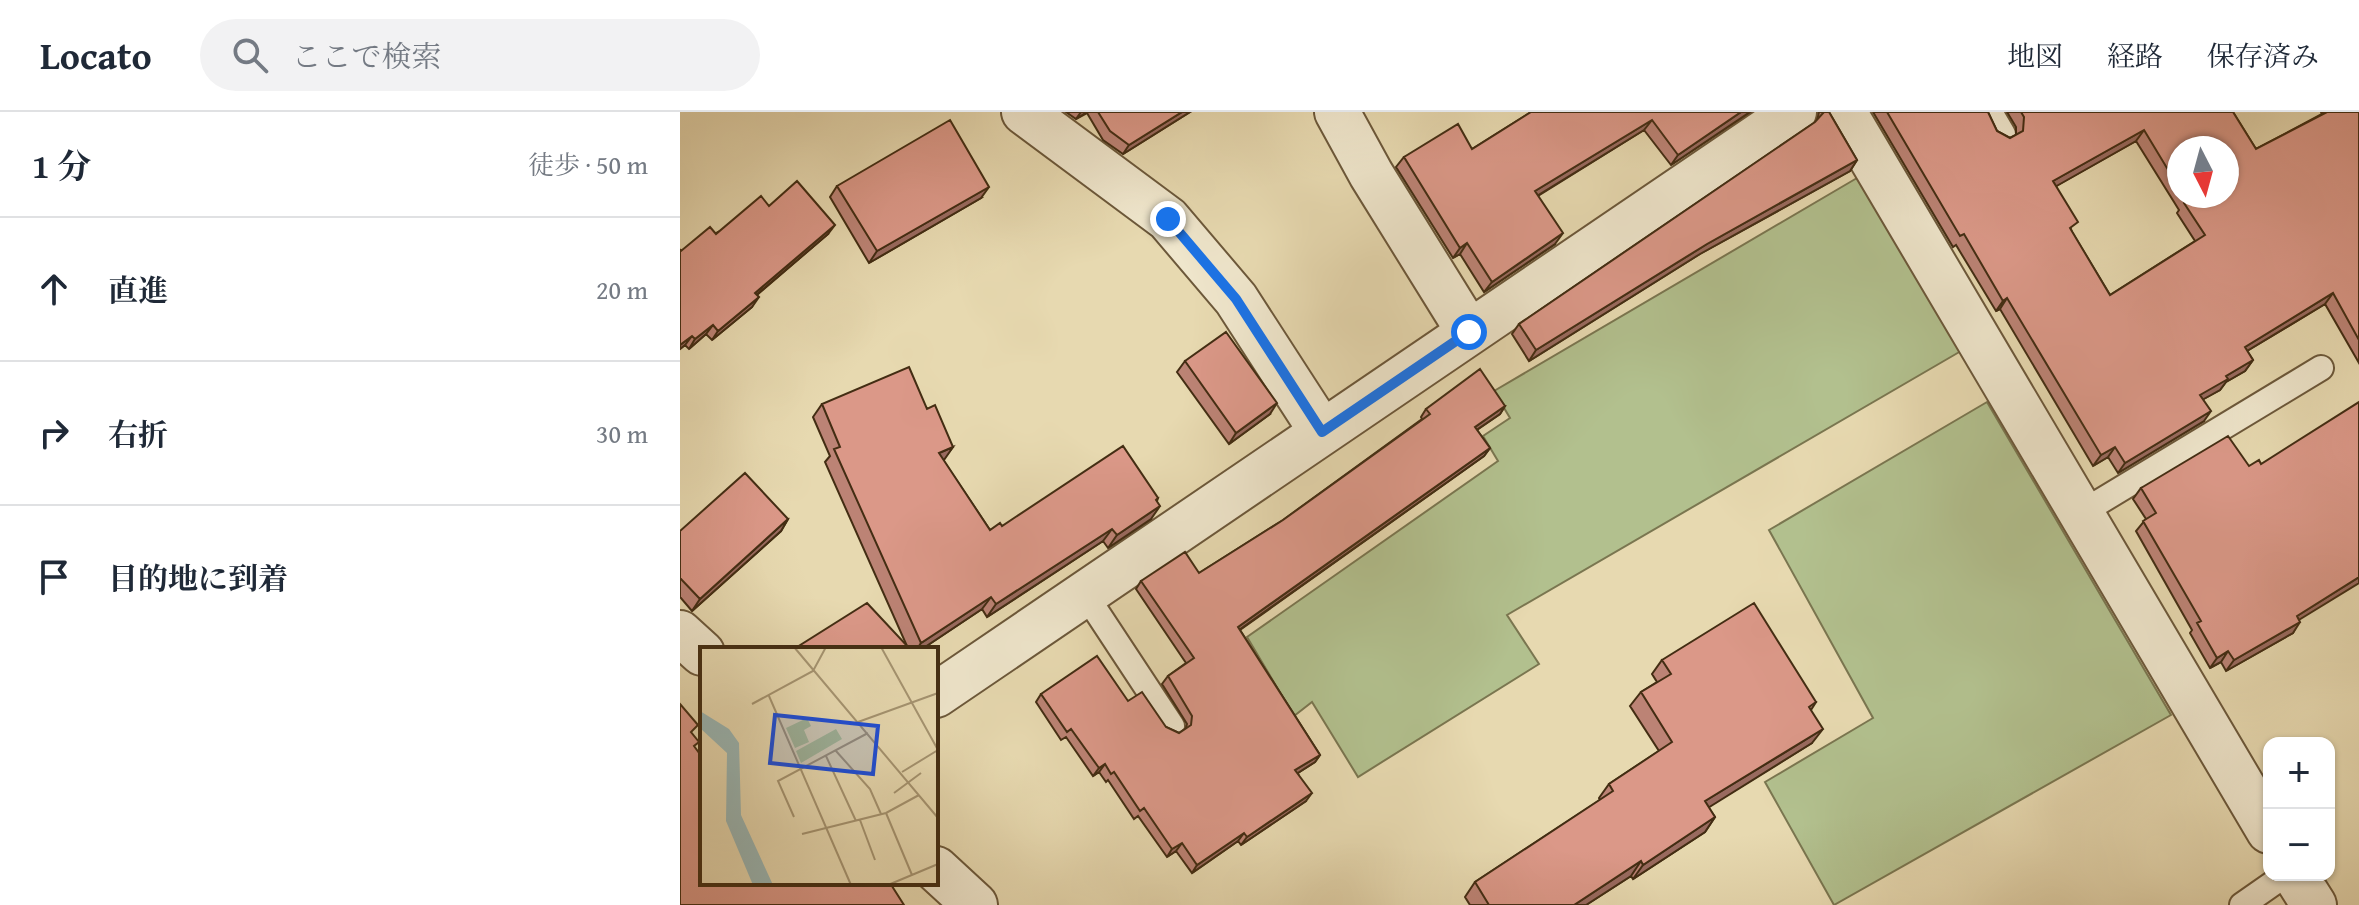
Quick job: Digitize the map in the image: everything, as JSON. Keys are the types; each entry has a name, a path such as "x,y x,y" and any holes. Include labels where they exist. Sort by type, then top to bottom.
{"street":[{"path":"1024,112 1168,219 1236,299 1322,432"},
{"path":"1337,112 1371,174 1469,332"},
{"path":"938,694 1794,112"},
{"path":"1844,112 2263,821"},
{"path":"680,633 700,651"},
{"path":"938,871 975,905"},
{"path":"2299,881 2314,905"}],"lane":[{"path":"1990,112 2003,134"},
{"path":"2081,513 2321,368"},
{"path":"1085,594 1172,726"},
{"path":"2242,905 2276,881"}],"green space":[{"path":"1857,178 1961,351 1507,615 1539,664 1358,777 1312,702 1294,716 1247,637 1498,461 1483,436 1510,418 1494,391"},
{"path":"1987,402 2171,715 1834,905 1765,782 1873,718 1769,530"}],"building":[{"path":"1098,112 1182,112 1129,145 1110,131"},
{"path":"1531,112 1741,112 1678,155 1652,120 1535,191 1563,233 1492,282 1467,243 1460,248 1404,157 1458,124 1472,149"},
{"path":"1824,112 1829,112 1857,160 1707,244 1536,350 1519,324 1815,122"},
{"path":"1887,112 1988,112 1997,131 2010,138 2023,131 2024,117 2021,112 2233,112 2256,149 2327,112 2359,112 2359,340 2333,293 2245,347 2253,360 2200,395 2211,411 2125,463 2115,447 2101,455 2007,298 2003,301 1964,234 1960,236","holes":["2144,130 2167,168 2167,136 2239,136 2239,208 2187,208 2205,235 2110,295 2070,228 2078,222 2053,181"]},
{"path":"950,120 989,187 877,251 837,186"},
{"path":"797,181 835,225 755,293 759,297 718,331 713,325 695,339 692,336 680,345 680,250 710,227 716,234 761,196 769,206"},
{"path":"1226,332 1277,403 1236,433 1185,361"},
{"path":"909,367 927,409 935,405 953,447 939,453 990,530 1000,523 1002,526 1123,446 1158,498 1156,500 1160,506 1117,535 1112,529 996,604 991,597 921,643 834,449 840,447 822,404"},
{"path":"1480,369 1505,406 1475,427 1490,448 1238,627 1320,755 1295,770 1312,793 1247,837 1244,833 1197,865 1182,843 1172,849 1144,808 1140,811 1114,772 1111,774 1105,764 1099,768 1071,729 1067,732 1041,694 1097,656 1128,701 1142,692 1166,727 1179,733 1191,725 1192,716 1168,676 1194,658 1141,581 1185,552 1199,573 1283,520 1430,414 1426,409"},
{"path":"2359,402 2359,577 2297,616 2300,622 2234,660 2228,651 2217,658 2197,623 2201,621 2143,521 2156,513 2141,488 2228,436 2249,466 2259,460 2261,464"},
{"path":"745,473 788,519 700,599 680,578 680,531"},
{"path":"867,603 908,647 797,647"},
{"path":"1754,603 1816,702 1809,707 1823,729 1705,801 1715,817 1643,865 1641,861 1574,905 1489,905 1475,882 1613,791 1609,784 1672,742 1641,692 1671,674 1662,660"},
{"path":"680,704 698,725 691,732 699,742 694,746 700,754 700,885 891,885 904,905 680,905"}],"route":[{"path":"1168,219 1236,299 1322,432 1469,332"}]}
